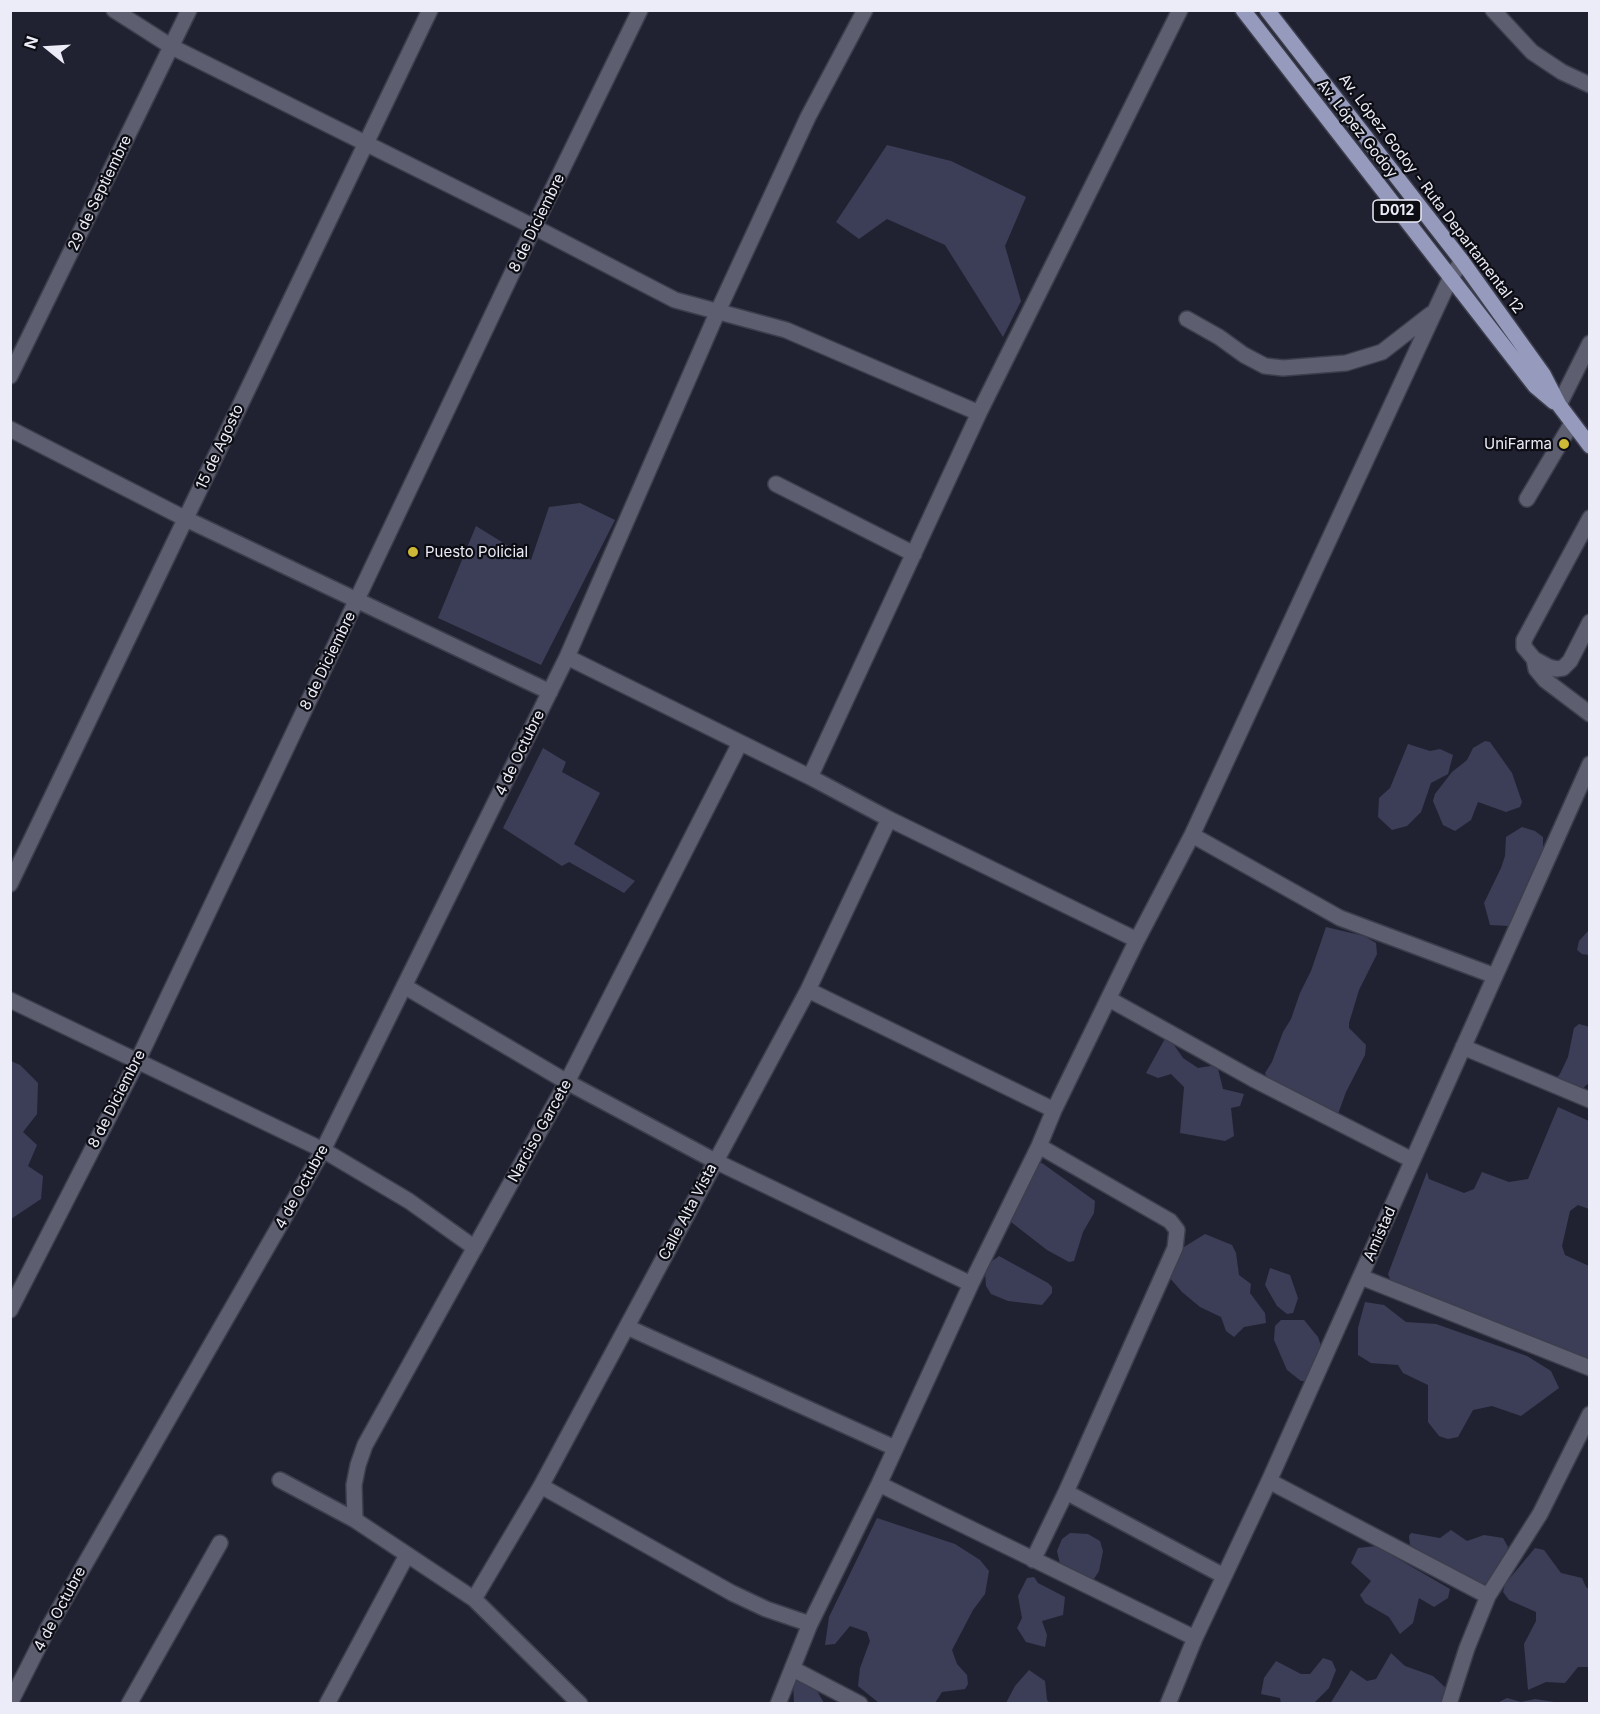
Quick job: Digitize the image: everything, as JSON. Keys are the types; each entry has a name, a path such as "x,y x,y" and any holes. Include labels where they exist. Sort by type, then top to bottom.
{"main road":[{"name":"Av. López Godoy","path":"1243,10 1535,386 1559,405"},
{"name":"Av. López Godoy - Ruta Departamental 12","path":"1267,10 1462,261 1543,374 1559,405"},
{"name":"D012","path":"1559,405 1590,446"}],"street":[{"path":"114,10 172,46 675,300 786,330 979,413"},
{"name":"29 de Septiembre","path":"10,376 189,10"},
{"name":"15 de Agosto","path":"10,884 430,10"},
{"name":"8 de Diciembre","path":"10,1310 137,1062 534,227 640,10"},
{"name":"4 de Octubre","path":"13,1703 47,1630 323,1150 567,657 718,311 808,117 865,10"},
{"path":"810,777 979,413 1180,10"},
{"path":"1493,10 1532,52 1562,72 1590,85"},
{"path":"778,1704 810,1624 879,1484 971,1284 1137,940 1192,835 1450,279 1462,261"},
{"path":"1187,319 1265,366 1283,368 1346,363 1382,352 1436,309"},
{"path":"1559,405 1590,343"},
{"path":"1527,499 1572,423"},
{"path":"10,429 186,519 550,692"},
{"path":"776,484 914,554"},
{"path":"1590,518 1524,640 1524,647 1534,659 1549,668 1563,668 1570,661 1590,622"},
{"path":"567,657 810,777 889,819 1137,940"},
{"path":"1534,659 1536,669 1545,680 1590,714"},
{"name":"Narciso Garcete","path":"355,1520 354,1485 364,1445 567,1082 740,743"},
{"name":"Amistad","path":"1168,1704 1195,1638 1269,1481 1590,764"},
{"name":"Calle Alta Vista","path":"474,1599 541,1486 808,990 889,819"},
{"path":"1192,835 1340,918 1495,976"},
{"path":"404,986 567,1082 715,1161 971,1284"},
{"path":"808,990 1054,1110"},
{"path":"1109,999 1253,1079 1412,1160"},
{"path":"10,1000 323,1150 409,1201 475,1248"},
{"path":"1463,1047 1590,1100"},
{"path":"1033,1560 1066,1492 1175,1248 1177,1230 1170,1221 1039,1146"},
{"path":"1361,1277 1590,1368"},
{"path":"627,1327 895,1448"},
{"path":"1449,1704 1467,1648 1488,1596 1540,1514 1590,1414"},
{"path":"280,1480 355,1520 474,1599 580,1704"},
{"path":"1269,1481 1488,1596"},
{"path":"879,1484 1195,1638"},
{"path":"541,1486 732,1593 766,1609 810,1624"},
{"path":"1066,1492 1224,1576"},
{"path":"129,1704 220,1543"},
{"path":"328,1703 407,1556"},
{"path":"793,1669 860,1704"}],"shaded area":[{"path":"887,145 951,161 1026,197 1005,246 1021,301 1003,337 945,245 887,219 859,239 836,222"},
{"path":"580,503 615,520 541,665 438,618 476,526 531,560 549,507"},
{"path":"1485,741 1490,742 1512,773 1522,802 1520,807 1506,812 1478,802 1471,820 1455,831 1443,825 1433,801 1435,794 1452,772 1467,760 1473,748"},
{"path":"1408,744 1430,751 1440,749 1453,755 1448,774 1431,783 1421,812 1407,826 1392,830 1378,817 1379,798 1390,788"},
{"path":"543,748 566,762 562,772 600,793 574,844 635,881 624,893 569,862 562,866 503,828"},
{"path":"1522,827 1535,831 1543,837 1543,852 1526,886 1517,920 1509,926 1490,925 1484,903 1505,856 1506,837"},
{"path":"1326,927 1364,936 1376,943 1377,954 1359,990 1349,1023 1349,1028 1366,1045 1365,1055 1346,1092 1338,1114 1268,1079 1265,1073 1291,1019"},
{"path":"1589,930 1589,955 1582,954 1577,950 1579,941"},
{"path":"1579,1024 1590,1027 1589,1083 1584,1087 1589,1096 1553,1082 1560,1074 1568,1057 1574,1028"},
{"path":"1167,1035 1183,1058 1198,1068 1217,1065 1223,1089 1244,1094 1240,1106 1231,1108 1234,1136 1225,1141 1180,1133 1184,1087 1171,1074 1158,1078 1146,1073"},
{"path":"11,1061 20,1065 38,1083 37,1114 23,1132 37,1145 28,1166 43,1176 41,1199 11,1219"},
{"path":"1558,1107 1589,1121 1589,1209 1578,1205 1570,1211 1562,1246 1565,1255 1589,1266 1589,1359 1587,1360 1392,1284 1388,1274 1427,1172 1429,1179 1464,1193 1474,1189 1482,1172 1509,1182 1528,1179"},
{"path":"1042,1163 1095,1201 1094,1213 1083,1232 1074,1261 1069,1262 1047,1250 1011,1222 1038,1164"},
{"path":"1205,1234 1232,1245 1236,1253 1239,1275 1251,1284 1250,1293 1265,1313 1266,1323 1244,1327 1234,1337 1226,1331 1221,1317 1200,1307 1169,1277 1169,1272 1184,1247"},
{"path":"999,1256 1052,1287 1052,1293 1042,1305 1008,1301 991,1294 986,1286 985,1272 988,1264"},
{"path":"1270,1268 1290,1275 1298,1298 1293,1313 1287,1314 1277,1306 1265,1285"},
{"path":"1365,1302 1384,1305 1406,1322 1436,1324 1527,1356 1551,1371 1559,1388 1521,1416 1492,1406 1473,1410 1458,1437 1448,1439 1439,1436 1428,1422 1428,1385 1403,1373 1398,1365 1371,1363 1358,1355 1358,1328"},
{"path":"1281,1320 1304,1320 1318,1337 1321,1346 1307,1381 1301,1381 1287,1370 1274,1340 1275,1326"},
{"path":"877,1518 955,1544 980,1560 989,1571 985,1594 973,1610 952,1650 957,1664 967,1675 968,1684 965,1689 942,1692 935,1703 879,1703 858,1686 860,1668 870,1641 867,1632 850,1626 835,1644 825,1645 829,1617"},
{"path":"1451,1530 1467,1541 1484,1535 1503,1538 1508,1547 1505,1556 1488,1583 1479,1585 1410,1545 1411,1533 1440,1538"},
{"path":"1070,1533 1088,1534 1100,1541 1103,1551 1099,1571 1094,1579 1061,1568 1057,1551 1062,1539"},
{"path":"1376,1546 1450,1589 1448,1598 1434,1607 1419,1598 1413,1623 1400,1634 1389,1617 1365,1603 1360,1595 1371,1581 1351,1563 1358,1548"},
{"path":"1535,1548 1544,1550 1561,1573 1582,1578 1589,1589 1590,1667 1578,1667 1565,1683 1546,1682 1528,1690 1524,1644 1536,1621 1536,1612 1509,1600 1503,1592 1505,1584"},
{"path":"1034,1577 1038,1583 1065,1597 1063,1615 1042,1621 1047,1635 1045,1647 1026,1642 1017,1628 1022,1618 1018,1596 1027,1578"},
{"path":"1391,1653 1405,1666 1433,1676 1447,1689 1441,1703 1330,1704 1351,1670 1367,1681 1376,1679"},
{"path":"1323,1658 1332,1661 1336,1670 1329,1688 1314,1703 1281,1703 1280,1698 1261,1694 1264,1678 1276,1661 1301,1674 1310,1674"},
{"path":"1029,1670 1045,1681 1047,1700 1050,1703 1006,1703 1015,1686"},
{"path":"802,1676 809,1677 824,1703 794,1703 793,1682"},
{"path":"1507,1698 1521,1702 1535,1699 1555,1703 1497,1703"}],"place":[{"name":"UniFarma","path":"1564,444"},
{"name":"Puesto Policial","path":"413,552"}]}
